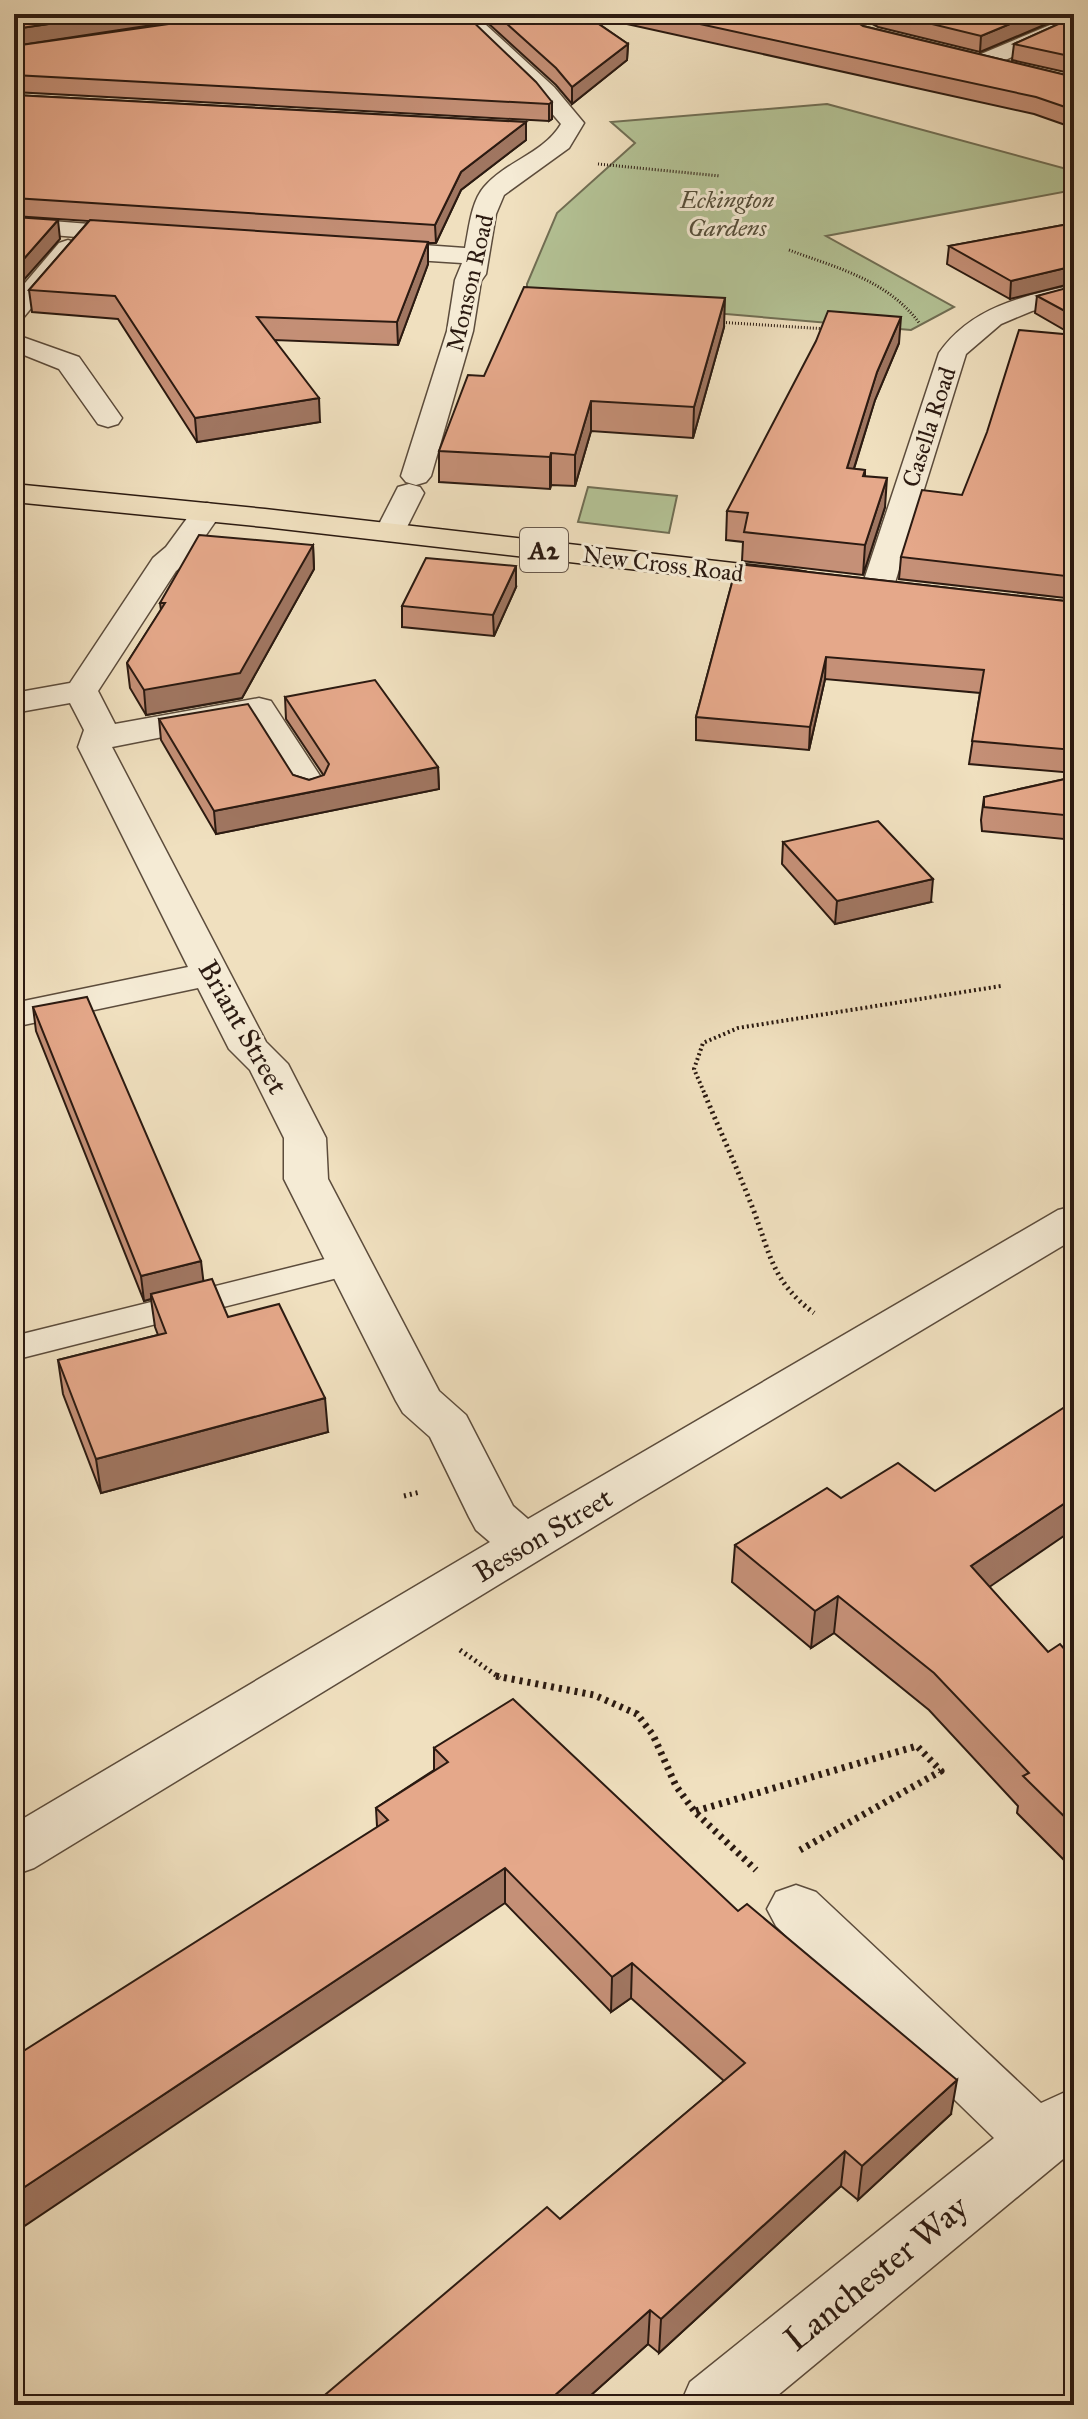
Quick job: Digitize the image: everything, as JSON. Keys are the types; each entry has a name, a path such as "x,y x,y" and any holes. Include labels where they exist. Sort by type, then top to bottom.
{"highway":[{"name":"New Cross Road","path":"14,493 390,532 892,591"}],"street":[{"path":"462,14 573,123 570,132 540,131"},
{"path":"1013,69 975,61 1074,21"},
{"name":"Monson Road","path":"390,532 412,484 460,331 462,303 484,214 493,191 542,157 570,132"},
{"path":"14,225 162,236"},
{"path":"14,312 83,231"},
{"path":"351,248 474,263"},
{"name":"Casella Road","path":"892,591 953,353 976,326 1001,312 1074,293"},
{"path":"14,342 69,363 108,418"},
{"path":"14,703 81,691 164,565 177,554 207,512"},
{"name":"Briant Street","path":"81,691 101,730 95,747 249,1049 267,1064 305,1138 306,1179 420,1401 449,1427 494,1517 525,1545"},
{"path":"98,738 259,708 310,788"},
{"path":"14,1015 211,974"},
{"name":"Besson Street","path":"14,1852 1074,1220"},
{"name":"Lanchester Way","path":"714,2405 1056,2128 796,1909"}],"lane":[{"path":"14,1348 349,1264"}],"path":[{"path":"542,157 720,176"},
{"path":"789,250 878,286 913,312 926,335 964,337"},
{"path":"708,321 832,330"},
{"path":"861,1346 799,1302 769,1261 754,1212 694,1069 703,1043 738,1028 1001,986"},
{"path":"419,1611 464,1653 498,1678 594,1695 637,1714 653,1735 676,1786 695,1812 735,1849"},
{"path":"695,1812 917,1746 941,1771 798,1852"}],"green space":[{"name":"Eckington Gardens","path":"827,104 1074,171 1074,190 826,236 954,307 911,330 527,297 527,284 557,213 635,143 611,122"},
{"path":"588,487 677,496 669,533 578,522"}],"building":[{"path":"14,14 117,14 14,29"},
{"path":"239,14 465,14 536,82 552,102 14,75 14,46"},
{"path":"496,14 584,14 628,44 572,87 556,68"},
{"path":"654,14 845,14 863,26 1074,77 1074,110 1036,97"},
{"path":"891,14 1034,14 981,36"},
{"path":"1074,17 1074,57 1014,44"},
{"path":"14,95 526,122 461,172 435,225 14,198"},
{"path":"14,217 58,220 14,270"},
{"path":"90,220 428,242 397,322 257,317 319,398 195,418 115,296 29,290"},
{"path":"1074,223 1074,266 1011,281 949,246"},
{"path":"1074,286 1074,316 1037,296"},
{"path":"524,287 725,298 694,407 591,401 575,455 551,453 550,457 439,451 468,375 484,376"},
{"path":"828,311 901,317 877,372 847,468 865,470 863,476 887,478 865,545 744,532 748,513 727,511 816,341"},
{"path":"1019,330 1074,335 1074,577 901,557 922,490 962,495 987,432"},
{"path":"199,535 313,545 240,673 144,690 127,663 165,603 160,603"},
{"path":"426,558 516,566 493,615 402,606"},
{"path":"737,564 1074,602 1074,750 972,741 984,670 826,657 810,727 696,717"},
{"path":"375,680 438,767 214,811 159,719 248,704 293,775 309,780 324,775 329,764 285,697"},
{"path":"1074,777 1074,816 984,807 984,797"},
{"path":"878,821 933,879 837,901 783,842"},
{"path":"1074,842 1074,881 1067,880"},
{"path":"87,997 201,1261 141,1276 33,1007"},
{"path":"212,1279 228,1317 279,1304 325,1398 96,1459 58,1360 166,1333 151,1294"},
{"path":"1074,1401 1074,1497 971,1566 1048,1652 1060,1644 1074,1660 1074,1826 1023,1776 1029,1773 934,1673 838,1596 815,1611 735,1545 827,1488 841,1498 898,1463 935,1491"},
{"path":"513,1699 738,1911 747,1904 957,2080 862,2166 845,2151 661,2319 650,2310 544,2405 313,2405 547,2207 560,2219 745,2063 632,1963 612,1977 505,1868 14,2194 14,2057 388,1820 376,1808 448,1762 434,1748"}]}
